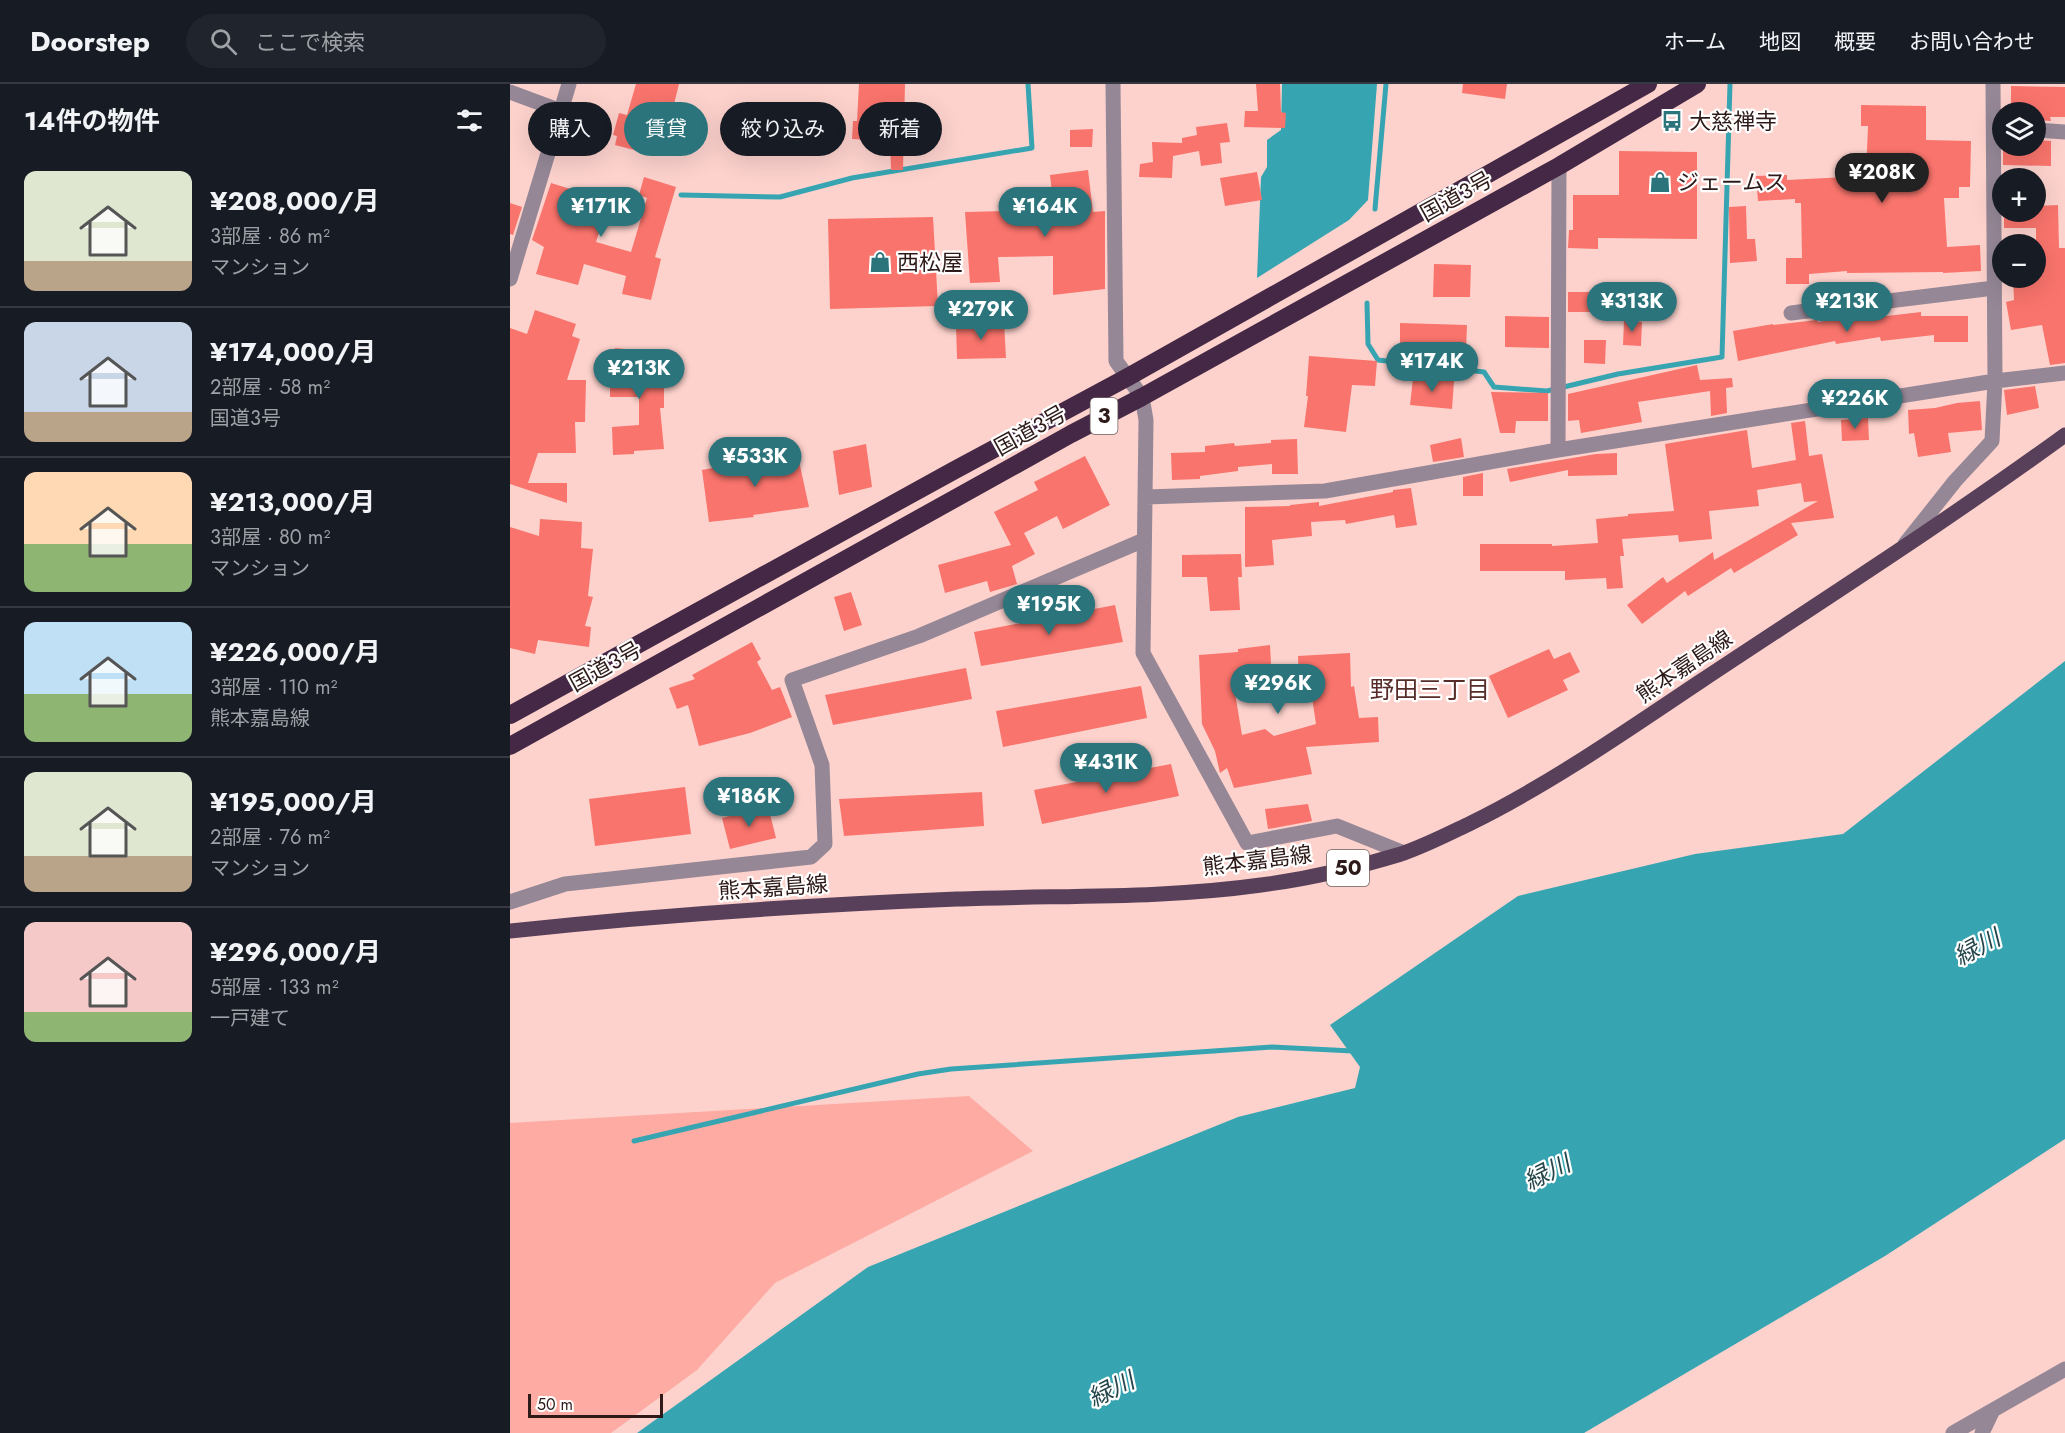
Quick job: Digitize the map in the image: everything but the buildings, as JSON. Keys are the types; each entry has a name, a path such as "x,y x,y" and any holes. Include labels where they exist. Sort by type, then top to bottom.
{"highway":[{"name":"国道3号","path":"510,715 1128,377 1648,84"},
{"name":"国道3号","path":"510,746 1559,166 1697,84"}],"main road":[{"name":"熊本嘉島線","path":"510,931 790,908 955,899 1170,892 1258,886 1318,876 1404,853 1502,808 1590,755 1992,488 2065,435"}],"street":[{"path":"564,102 569,84"},
{"path":"1113,84 1116,361 1142,397 1146,420 1143,653 1247,843 1337,826 1404,853"},
{"path":"1993,84 1995,102"},
{"path":"510,92 537,102"},
{"path":"2046,131 2065,132"},
{"path":"510,279 547,156"},
{"path":"1995,234 1997,156"},
{"path":"1558,450 1559,166"},
{"path":"1791,313 1994,288 1995,381 1992,441 1955,481 1901,549"},
{"path":"1146,497 1325,491 1558,450 2065,372"},
{"path":"510,902 565,884 812,858 825,844 822,765 792,680 919,636 1144,540"},
{"path":"1953,1433 2065,1369"},
{"path":"1982,1433 1993,1410"}],"shaded area":[{"path":"969,1096 1033,1151 775,1283 697,1370 611,1433 510,1433 510,1123"}],"water":[{"path":"1282,84 1377,84 1368,200 1349,220 1257,278 1261,177 1267,167 1267,140 1281,130"},
{"name":"緑川","path":"2065,661 2065,1139 1885,1256 1584,1433 637,1433 868,1267 1238,1117 1355,1088 1360,1067 1330,1025 1518,896 1695,854 1843,834"}],"waterway":[{"path":"681,195 780,197 852,178 1032,148 1028,84"},
{"path":"1375,209 1386,84"},
{"path":"1367,303 1368,344 1378,360 1484,372 1494,387 1547,391 1618,374 1722,357 1730,84"},
{"path":"634,1141 918,1074 951,1069 1272,1047 1353,1051"}],"place":[{"name":"大慈禅寺","path":"1672,121"},
{"name":"ジェームス","path":"1660,182"},
{"name":"西松屋","path":"880,262"}],"district":[{"name":"野田三丁目","path":"1430,689"}]}
